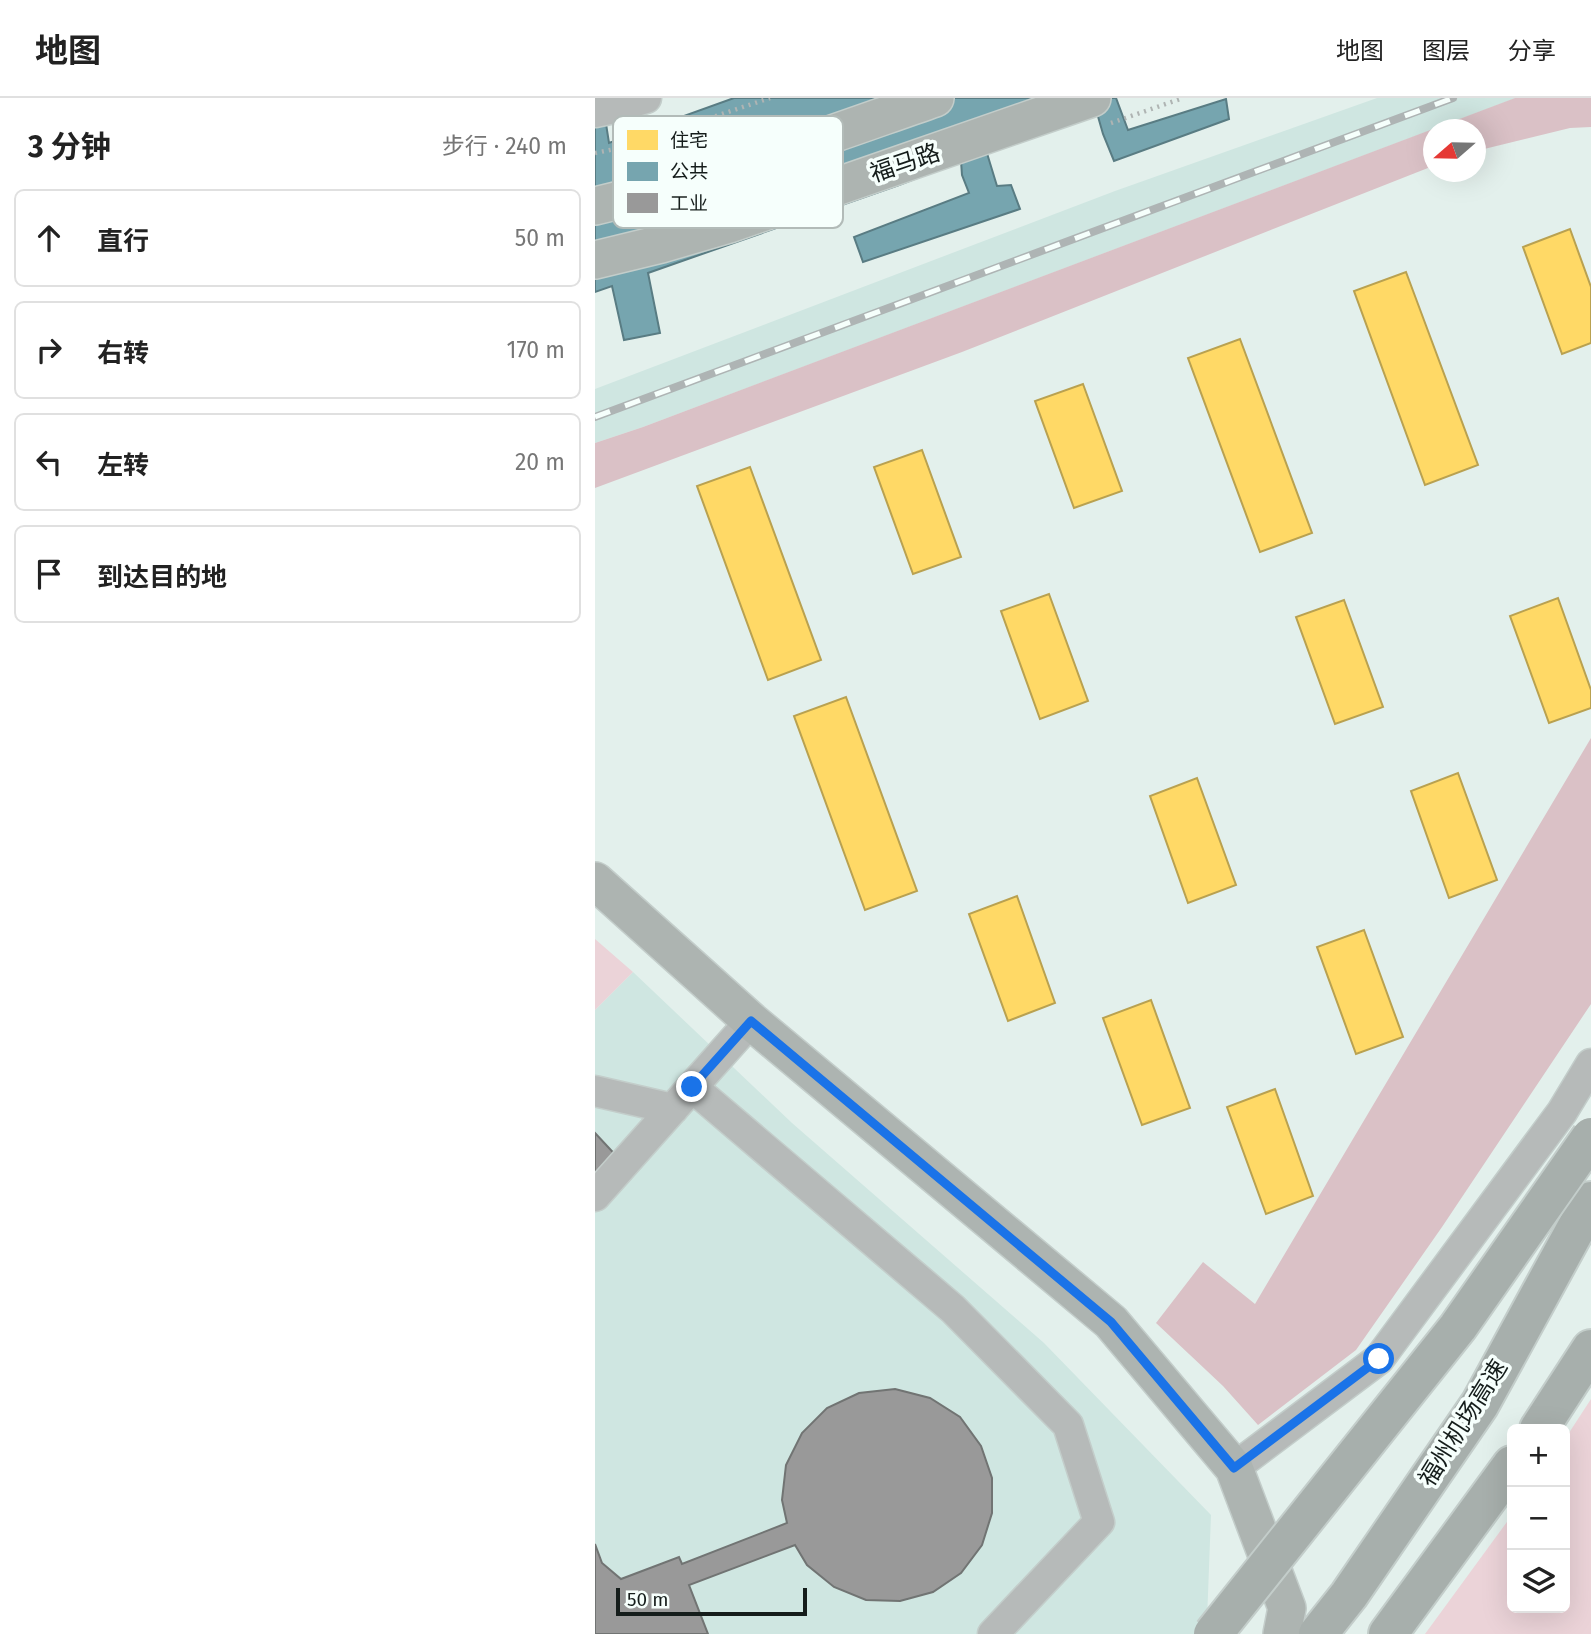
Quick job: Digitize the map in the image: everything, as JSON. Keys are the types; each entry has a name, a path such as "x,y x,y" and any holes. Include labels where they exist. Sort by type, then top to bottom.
{"highway":[{"path":"1213,1634 1458,1327 1591,1137"},
{"name":"福州机场高速","path":"1318,1634 1349,1595 1480,1404 1591,1201"},
{"path":"1542,1424 1591,1349"},
{"path":"1388,1634 1507,1472"}],"main road":[{"path":"843,130 935,98"},
{"name":"福马路","path":"843,184 1092,98"},
{"path":"595,206 613,202"},
{"name":"福马路","path":"595,260 713,228"},
{"path":"595,881 751,1021 1111,1322 1234,1468 1287,1608 1282,1634"}],"street":[{"path":"595,112 646,98"},
{"path":"595,1196 751,1021"},
{"path":"1234,1468 1379,1359 1562,1112 1591,1064"},
{"path":"692,1087 953,1309 1068,1424 1100,1522 993,1634"},
{"path":"595,1091 673,1109"}],"path":[{"path":"716,116 770,98"},
{"path":"595,153 613,150"}],"shaded area":[{"path":"1377,98 1516,98 1460,119 1423,119 1423,133 595,443 595,389 1115,191"},
{"path":"1515,98 1591,98 1591,127 1570,128 1486,149 1486,119 1459,119"},
{"path":"1423,133 1423,170 962,352 595,488 595,443"},
{"path":"1591,738 1591,1004 1356,1350 1258,1425 1223,1386 1156,1323 1203,1262 1255,1304"},
{"path":"595,939 633,972 595,1010"},
{"path":"633,972 792,1123 1044,1343 1211,1515 1207,1620 1194,1634 595,1634 595,1010"},
{"path":"1591,1399 1591,1634 1425,1634 1507,1522 1507,1613 1570,1613 1570,1431"}],"building: 住宅":[{"path":"1570,229 1591,287 1591,343 1562,354 1523,247"},
{"path":"1406,272 1478,465 1425,485 1354,291"},
{"path":"1240,339 1312,533 1260,552 1188,358"},
{"path":"1083,384 1122,491 1074,508 1035,401"},
{"path":"922,450 961,557 913,574 874,467"},
{"path":"750,467 821,660 768,680 697,486"},
{"path":"1049,594 1088,701 1040,719 1001,611"},
{"path":"1558,598 1591,690 1591,708 1549,723 1510,616"},
{"path":"1344,600 1383,707 1335,724 1296,617"},
{"path":"846,697 917,891 865,910 794,716"},
{"path":"1458,773 1497,880 1449,898 1411,791"},
{"path":"1197,778 1236,885 1188,903 1150,796"},
{"path":"1017,896 1055,1003 1008,1021 969,914"},
{"path":"1364,930 1403,1037 1356,1054 1317,947"},
{"path":"1151,1000 1190,1108 1142,1125 1103,1018"},
{"path":"1275,1089 1313,1196 1266,1214 1227,1107"}],"building: 公共":[{"path":"595,98 602,98 609,143 613,142 613,228 776,228 648,273 660,333 624,340 612,286 595,292"},
{"path":"734,98 1116,98 1128,130 1226,99 1229,119 1114,161 1093,99 982,137 997,186 1011,185 1020,209 863,262 854,237 969,193 962,175 961,161 843,205 843,116 684,116"}],"building: 工业":[{"path":"595,1133 622,1162 595,1187"},
{"path":"895,1389 930,1398 960,1417 981,1446 992,1478 992,1513 982,1545 961,1573 933,1592 900,1601 866,1600 834,1587 807,1565 795,1545 689,1585 708,1634 595,1634 595,1544 602,1563 621,1579 679,1557 682,1564 787,1523 782,1500 786,1465 802,1433 827,1408 859,1393"}],"railway":[{"path":"595,417 1453,98"}],"route":[{"path":"692,1087 751,1021 1111,1322 1234,1468 1379,1359"}]}
